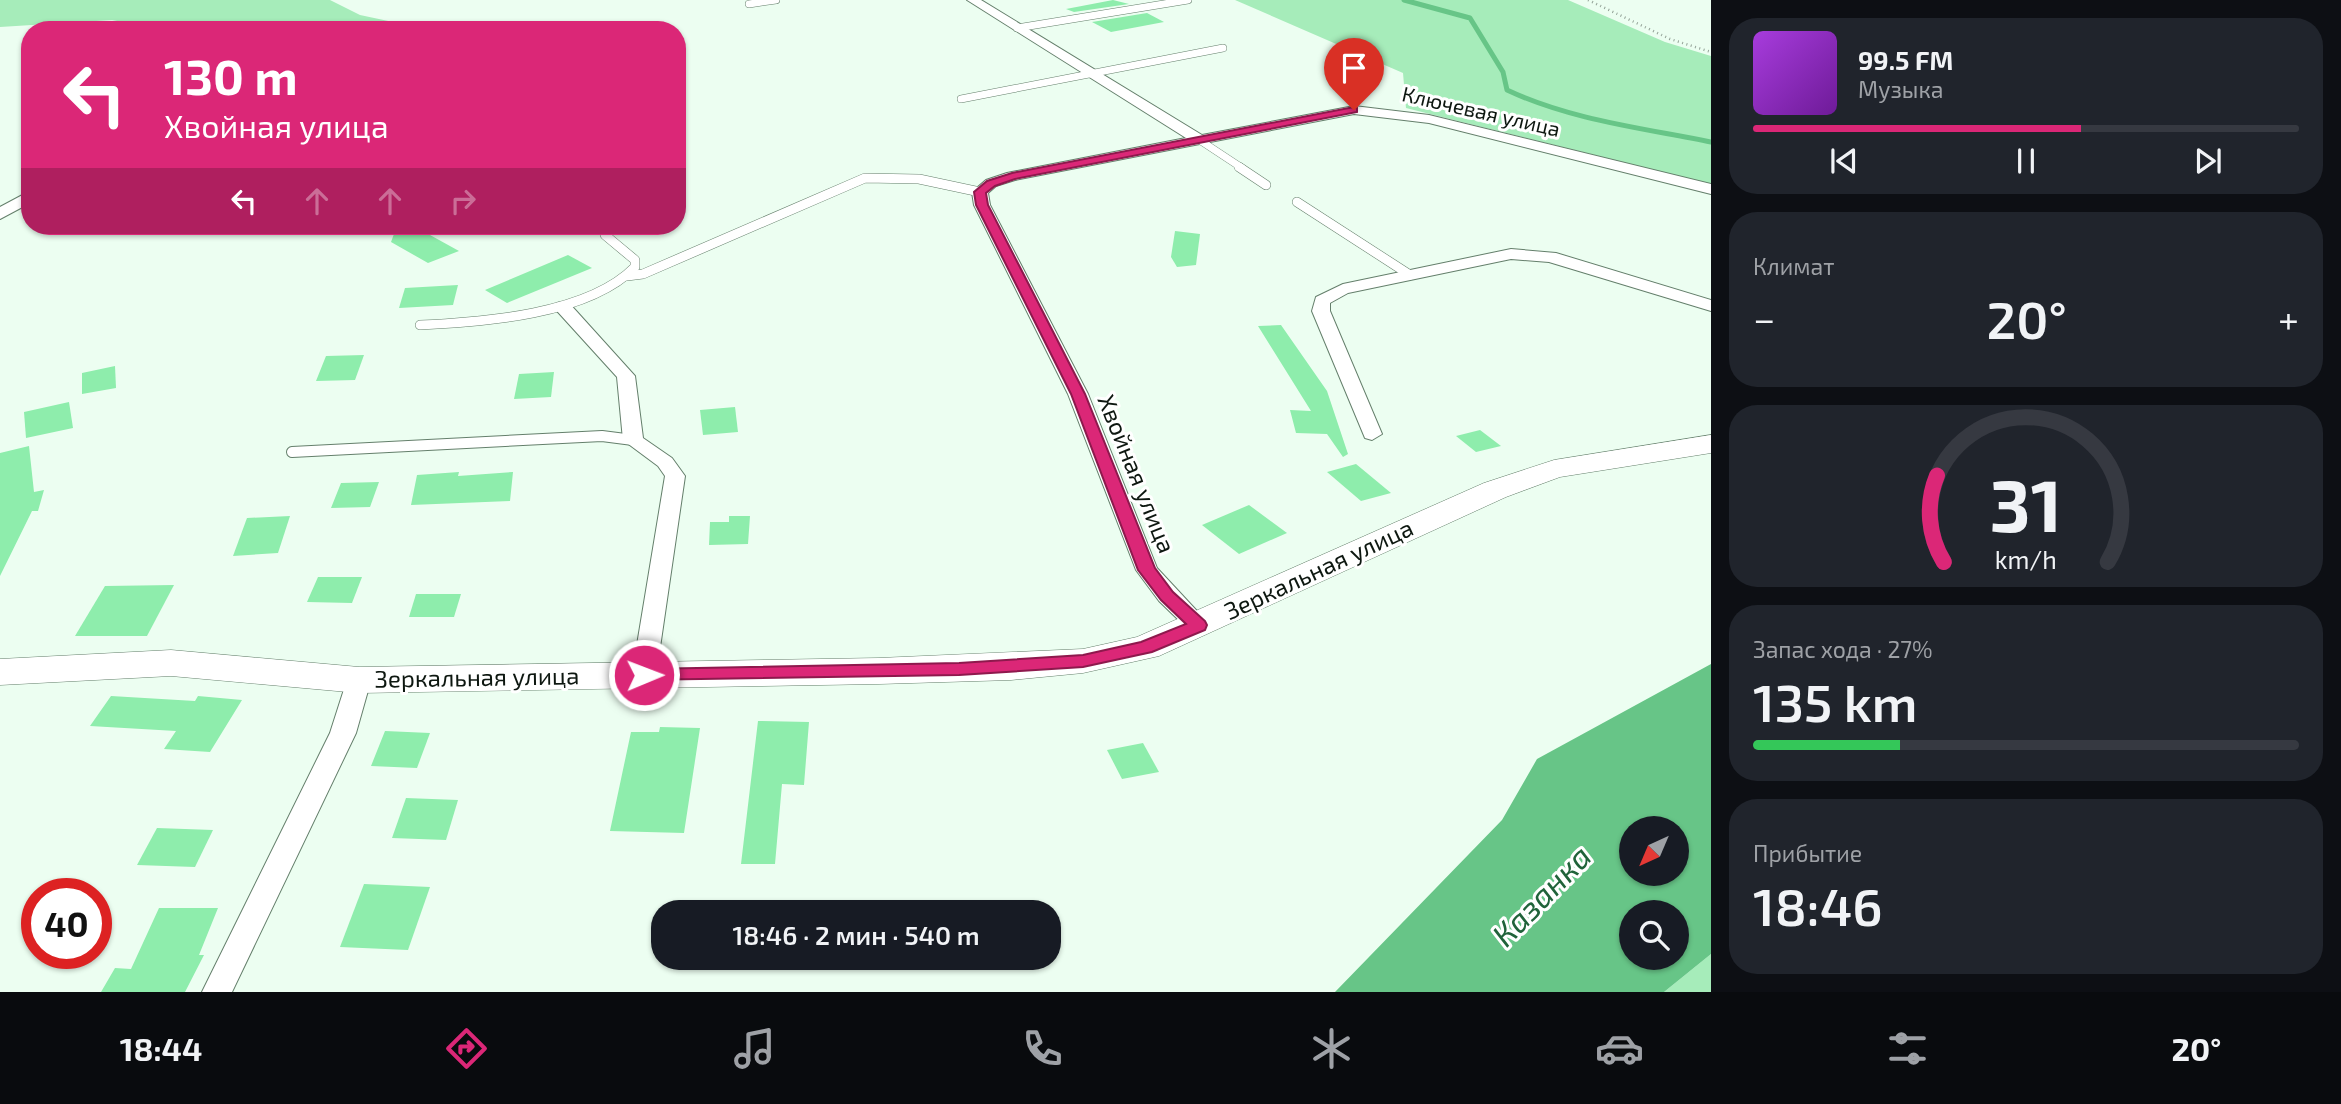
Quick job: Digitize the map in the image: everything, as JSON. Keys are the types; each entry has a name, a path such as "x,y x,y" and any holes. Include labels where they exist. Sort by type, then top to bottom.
{"street":[{"path":"973,0 1198,139"},
{"name":"Ключевая улица","path":"1198,139 1354,110 1391,112 1711,189"},
{"path":"980,192 991,183 1012,176 1198,139"},
{"name":"Хвойная улица","path":"980,192 982,205 1078,394 1147,570 1167,596 1198,625"},
{"path":"0,215 21,202"},
{"path":"1372,434 1321,312 1322,300 1343,289 1511,254 1550,257 1711,306"},
{"path":"563,307 626,376 633,440 664,462 675,476 644,675"},
{"name":"Зеркальная улица","path":"0,672 171,663 218,664 359,680 959,669 1083,661 1146,648 1495,490 1554,469 1711,444"},
{"path":"217,992 343,733 359,680"}],"lane":[{"path":"749,4 776,0"},
{"path":"1017,27 1188,0"},
{"path":"961,99 1223,48"},
{"path":"1198,139 1266,185"},
{"path":"420,325 494,321 563,307 627,276 643,274 865,178 919,179 980,192"},
{"path":"1297,202 1410,275"},
{"path":"605,235 635,260 635,267 627,276"},
{"path":"292,452 602,436 633,440"}],"path":[{"path":"1588,0 1670,39 1711,52"}],"shaded area":[{"path":"0,0 330,0 360,15 388,21 21,21 21,26 0,27"},
{"path":"1235,0 1568,0 1665,42 1711,56 1711,184 1406,108 1403,73"},
{"path":"1711,954 1711,992 1664,992"}],"water":[{"name":"Казанка","path":"1711,664 1711,954 1664,992 1335,992 1502,820 1537,759"}],"building":[{"path":"1113,0 1129,4 1074,12 1066,9"},
{"path":"1147,13 1164,22 1111,32 1092,22"},
{"path":"1175,231 1200,234 1196,265 1177,267 1171,257"},
{"path":"394,235 430,235 459,251 428,263 391,242"},
{"path":"568,255 592,268 507,303 485,290"},
{"path":"458,285 453,305 399,308 405,288"},
{"path":"1281,325 1327,391 1348,454 1343,457 1327,434 1296,433 1290,410 1311,411 1258,326"},
{"path":"364,355 355,380 316,381 326,356"},
{"path":"115,366 116,388 82,394 82,373"},
{"path":"554,372 551,397 514,399 519,374"},
{"path":"69,402 73,428 26,438 24,412"},
{"path":"735,407 738,432 703,435 700,410"},
{"path":"1480,430 1501,446 1476,452 1456,436"},
{"path":"29,446 34,492 44,490 38,511 32,511 0,576 0,453"},
{"path":"1356,464 1391,493 1361,501 1327,472"},
{"path":"459,472 458,476 513,472 510,501 411,505 417,475"},
{"path":"379,482 370,507 331,508 341,483"},
{"path":"1249,505 1287,533 1239,554 1202,525"},
{"path":"290,516 278,553 233,556 247,518"},
{"path":"729,516 750,516 748,544 709,545 710,522 729,522"},
{"path":"318,577 362,577 352,603 307,602"},
{"path":"174,585 147,636 75,636 105,586"},
{"path":"416,594 461,594 454,617 409,617"},
{"path":"111,696 195,701 198,696 242,700 210,752 164,749 176,731 90,726"},
{"path":"758,721 809,722 804,785 782,784 775,864 741,864"},
{"path":"660,727 700,728 684,833 610,831 631,732 659,732"},
{"path":"385,731 430,733 417,768 371,766"},
{"path":"1143,743 1159,772 1122,779 1107,750"},
{"path":"406,798 458,800 446,840 392,838"},
{"path":"157,828 213,830 195,867 137,865"},
{"path":"364,884 430,887 408,950 340,947"},
{"path":"159,908 218,908 199,955 204,955 185,992 101,992 115,968 131,969"}],"waterway":[{"path":"1404,0 1470,18 1503,72 1507,90 1581,116 1711,142"}],"route":[{"path":"644,675 959,669 1083,661 1146,648 1198,625 1167,596 1147,570 1078,394 982,205 980,192 991,183 1012,176 1354,110"}]}
